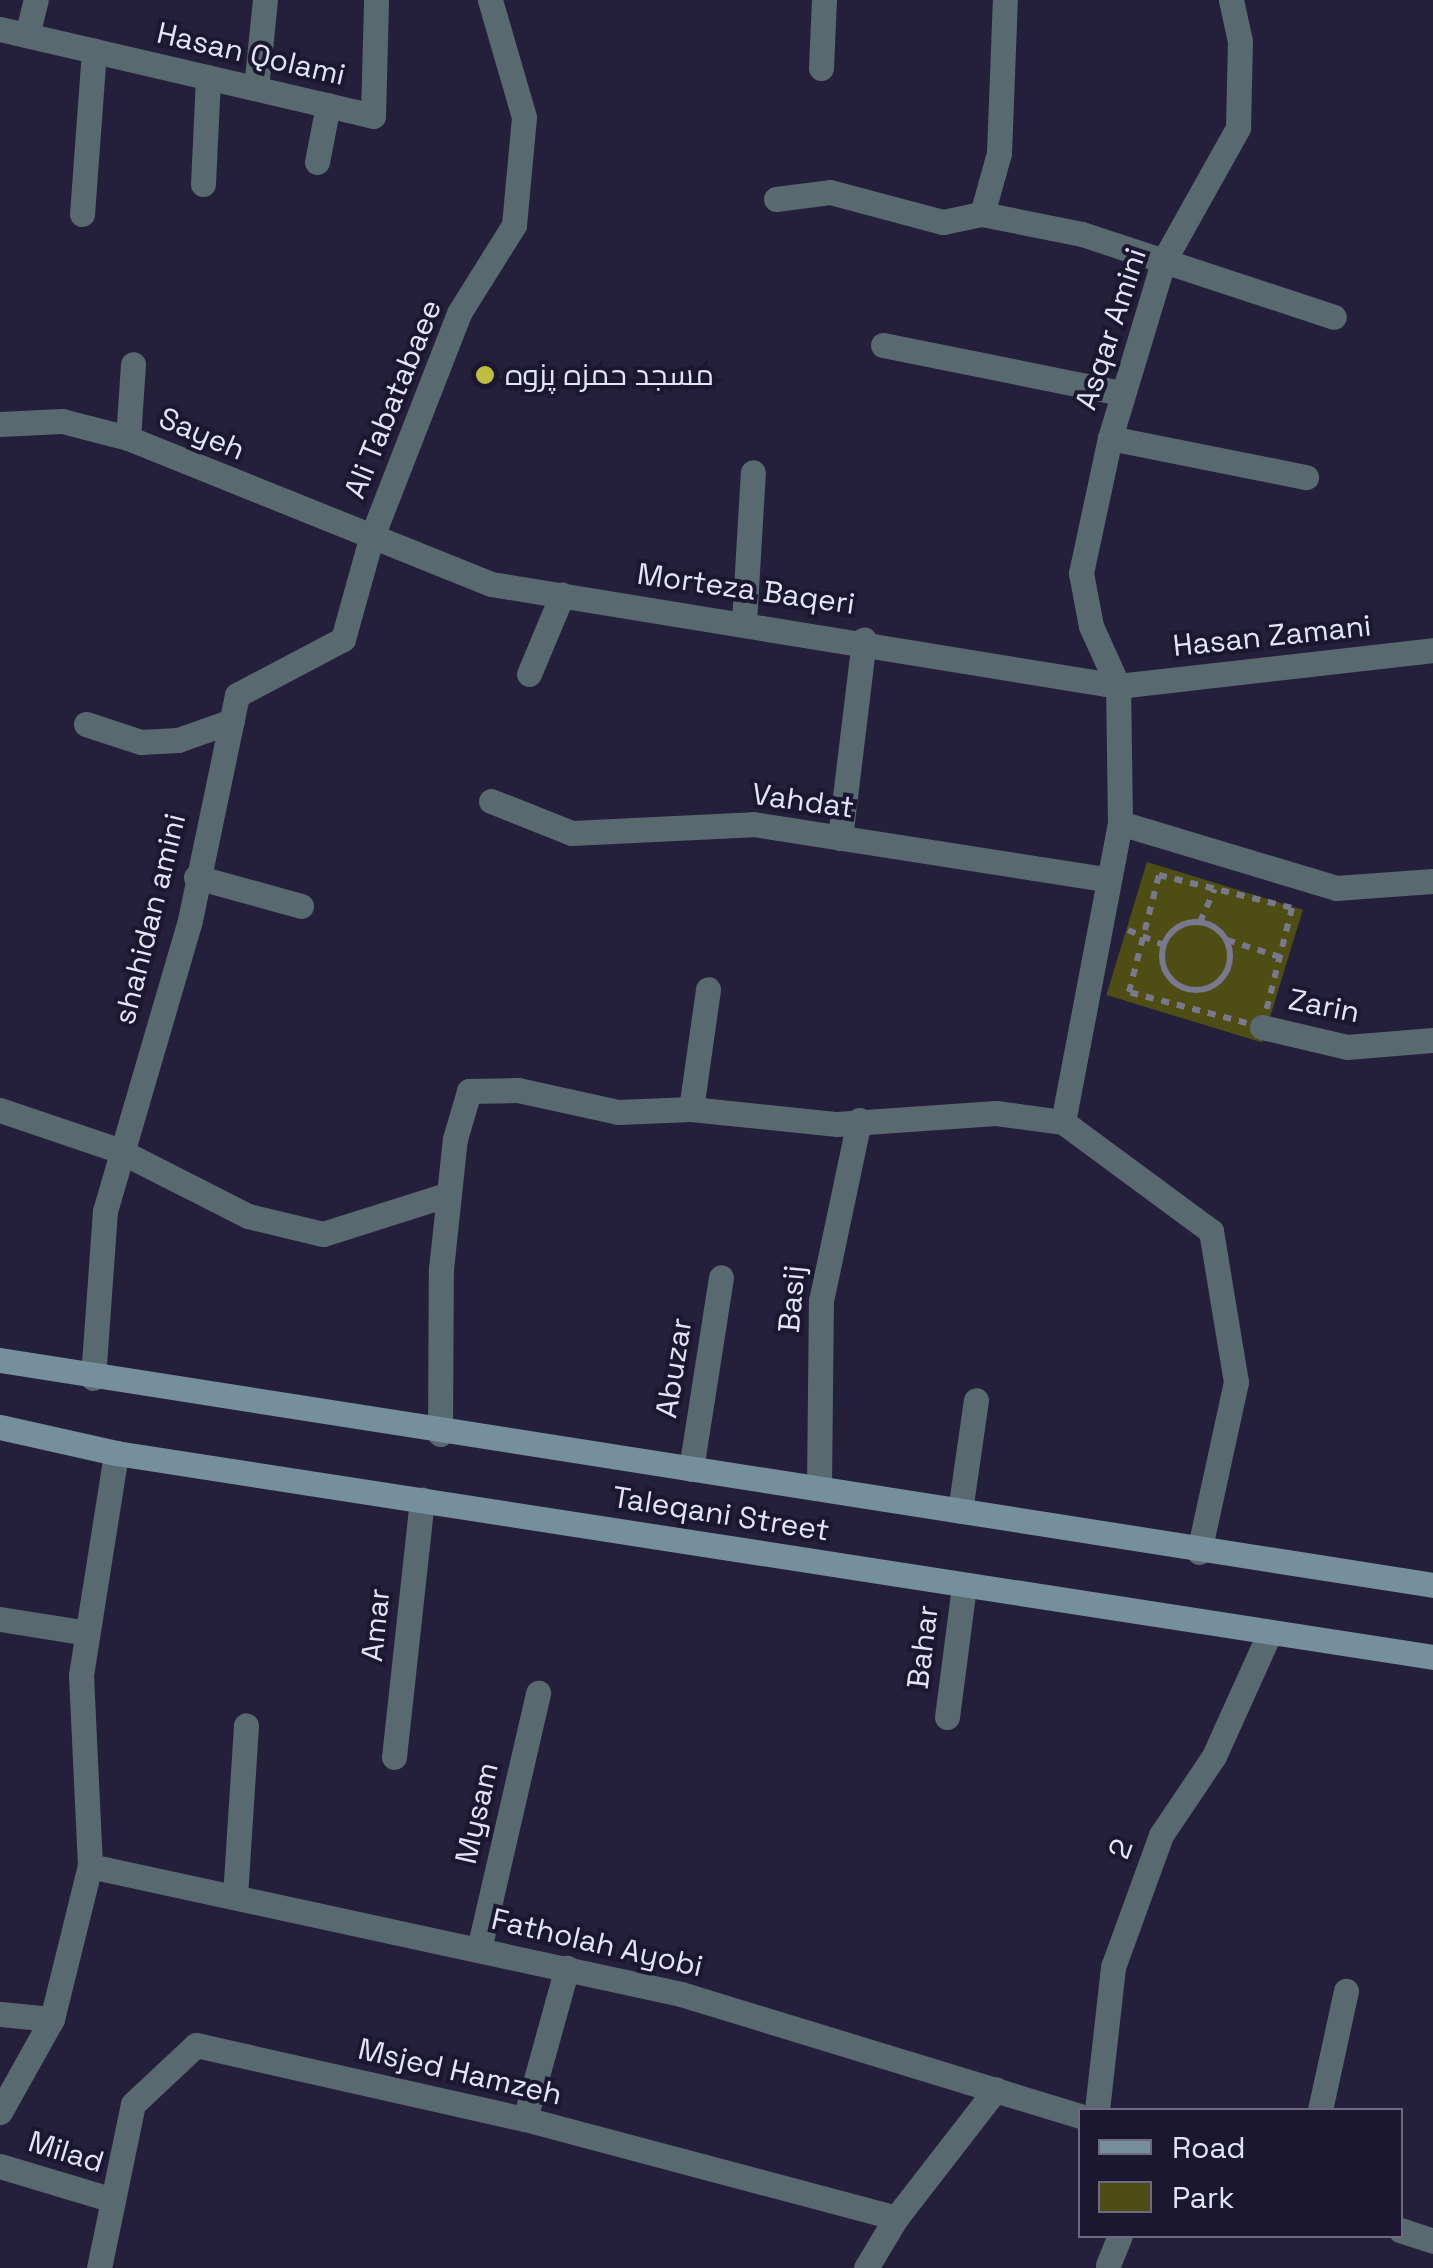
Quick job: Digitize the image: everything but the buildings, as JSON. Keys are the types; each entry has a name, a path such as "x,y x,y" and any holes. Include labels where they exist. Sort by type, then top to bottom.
{"main road":[{"name":"Taleqani Street","path":"0,1360 440,1434 819,1487 1199,1552 1433,1585"},
{"name":"Taleqani Street","path":"0,1427 116,1453 1433,1657"}],"street":[{"path":"28,35 36,0"},
{"path":"256,88 264,0"},
{"name":"Hasan Qolami","path":"0,29 373,116 376,0"},
{"name":"Ali Tabatabaee","path":"371,539 460,313 514,225 524,117 490,0"},
{"path":"821,68 824,0"},
{"path":"982,214 999,152 1004,0"},
{"name":"Asqar Amini","path":"1118,686 1090,626 1081,573 1110,438 1163,262 1238,128 1232,0"},
{"path":"82,214 94,50"},
{"path":"204,184 208,77"},
{"path":"317,162 328,105"},
{"path":"776,199 830,192 943,222 982,214 1082,234 1334,317"},
{"path":"883,345 1122,393"},
{"path":"128,438 133,364"},
{"name":"Sayeh","path":"0,424 62,421 128,438 371,539"},
{"path":"1110,438 1306,477"},
{"path":"744,622 753,472"},
{"name":"Morteza Baqeri","path":"371,539 491,584 864,639 1118,686"},
{"name":"shahidan amini","path":"93,1378 105,1211 118,1150 190,920 196,877 238,696 343,639 371,539"},
{"path":"529,674 562,595"},
{"path":"840,838 864,639"},
{"name":"Hasan Zamani","path":"1118,686 1433,650"},
{"path":"1063,1122 1120,822 1118,686"},
{"path":"86,724 141,742 178,740 232,720"},
{"name":"Vahdat","path":"491,800 572,832 753,824 1110,880"},
{"path":"1120,822 1336,888 1433,881"},
{"path":"196,877 301,906"},
{"path":"691,1108 708,989"},
{"name":"Zarin","path":"1262,1027 1346,1047 1433,1040"},
{"path":"440,1434 449,1194 469,1091 518,1090 618,1112 691,1108 859,1120 996,1112 1063,1122 1211,1231 1236,1382 1199,1552"},
{"path":"0,1110 118,1150 248,1216 322,1234 449,1194"},
{"name":"Basij","path":"819,1487 821,1301 859,1120"},
{"name":"Abuzar","path":"691,1469 721,1276"},
{"path":"960,1511 976,1400"},
{"path":"0,2112 52,2019 90,1866 81,1675 116,1453"},
{"name":"Amar","path":"394,1757 422,1500"},
{"name":"Bahar","path":"947,1717 964,1586"},
{"path":"0,1620 87,1633"},
{"name":"2","path":"1097,2108 1113,1967 1161,1834 1214,1756 1270,1632"},
{"name":"Mysam","path":"478,1949 538,1692"},
{"path":"235,1896 246,1726"},
{"name":"Fatholah Ayobi","path":"90,1866 567,1968 1078,2115"},
{"path":"525,2119 567,1968"},
{"path":"1320,2108 1346,1992"},
{"path":"0,2014 52,2019"},
{"name":"Msjed Hamzeh","path":"99,2268 132,2104 196,2045 525,2119 896,2218"},
{"path":"866,2268 896,2218 996,2089"},
{"name":"Milad","path":"0,2166 113,2200"},
{"path":"1403,2231 1433,2241"},
{"path":"1108,2266 1119,2238"}],"path":[{"path":"1158,874 1214,889 1292,908 1262,1027 1128,992 1158,874"},
{"path":"1200,922 1214,889"},
{"path":"1190,1008 1189,989 1164,968 1164,945 1177,928 1200,922 1226,940 1280,957"},
{"path":"1144,935 1164,945"},
{"path":"1189,989 1210,986 1226,972 1226,940"}],"green space":[{"path":"1147,862 1303,910 1262,1043 1106,995"}],"place":[{"name":"مسجد حمزه پزوه","path":"485,375"}]}
